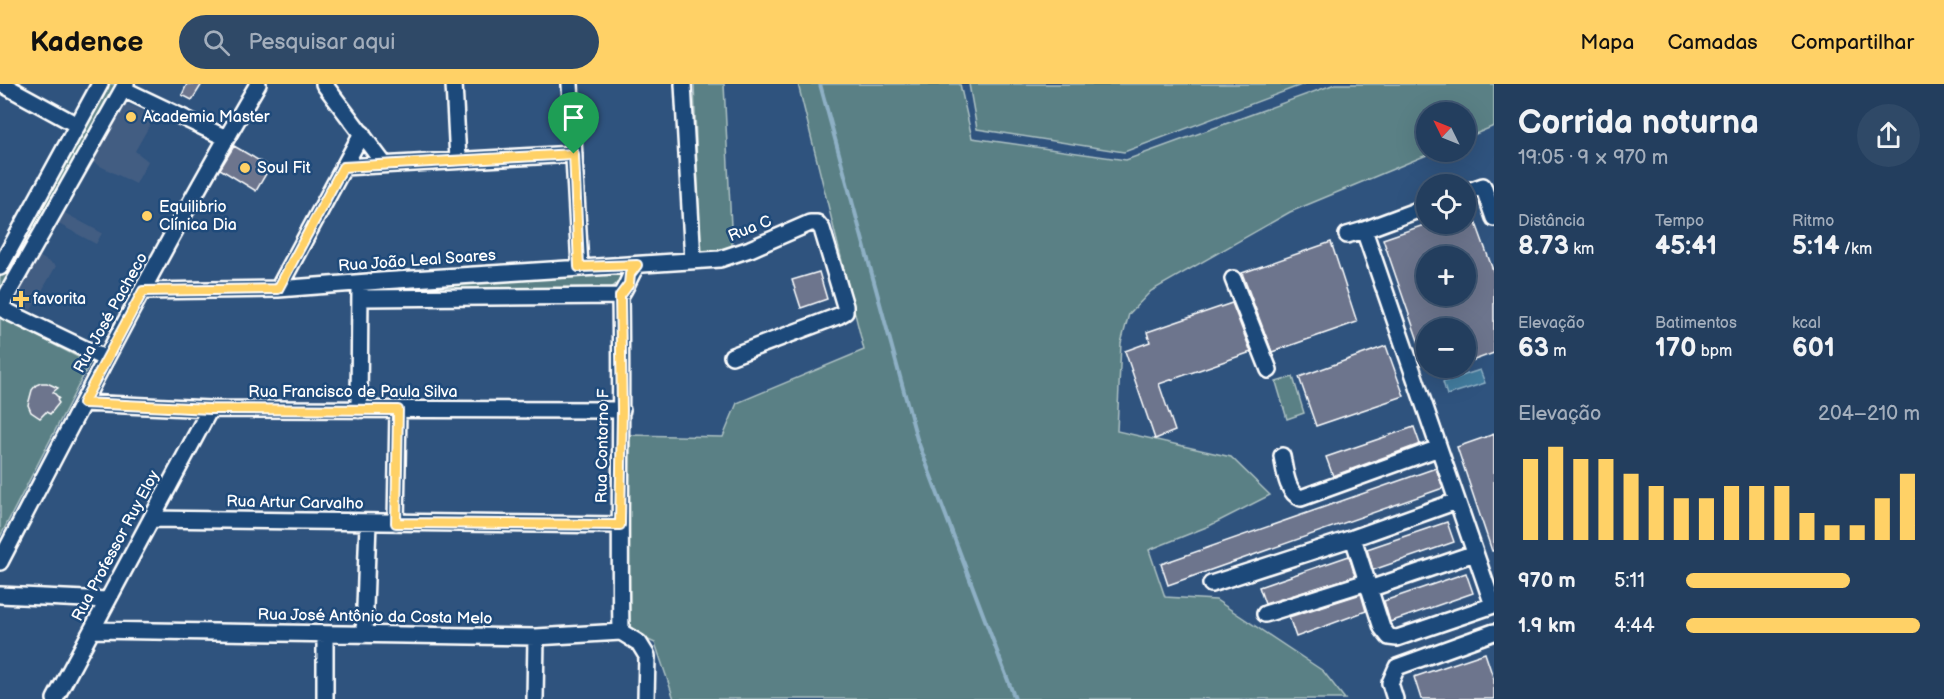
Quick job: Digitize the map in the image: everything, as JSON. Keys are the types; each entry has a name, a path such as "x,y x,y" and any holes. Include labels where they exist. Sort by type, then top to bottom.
{"street":[{"path":"2,84 77,125"},
{"path":"0,267 100,84"},
{"name":"Rua José Pacheco","path":"0,562 106,359 226,138 258,84"},
{"path":"324,84 384,164"},
{"path":"454,84 458,160"},
{"path":"570,84 579,267"},
{"path":"683,84 693,261"},
{"path":"106,359 0,308 124,86 226,138"},
{"path":"278,289 362,133"},
{"path":"343,167 574,154"},
{"path":"1476,188 1483,186 1494,218"},
{"path":"1347,235 1416,211"},
{"name":"Rua C","path":"693,261 720,259 735,255 810,223 817,223 822,229 845,306 844,312 732,356"},
{"path":"1353,538 1382,628 1393,638 1494,605 1364,230"},
{"name":"Rua João Leal Soares","path":"361,291 579,267 693,261"},
{"name":"Rua Contorno F","path":"621,632 620,296 629,284 630,274 637,265"},
{"path":"1233,279 1269,370"},
{"name":"Rua João Leal Soares","path":"143,291 278,289 620,296"},
{"path":"359,410 361,291"},
{"name":"Rua Francisco de Paula Silva","path":"83,403 210,409 622,410"},
{"name":"Rua Professor Ruy Eloy","path":"55,699 210,409"},
{"path":"396,523 398,410"},
{"path":"1282,456 1289,485 1296,496 1301,498 1439,448"},
{"path":"1211,584 1353,538 1457,501"},
{"name":"Rua Artur Carvalho","path":"151,519 620,525"},
{"path":"364,635 368,523"},
{"path":"1265,614 1475,553"},
{"path":"0,595 107,600"},
{"name":"Rua José Antônio da Costa Melo","path":"92,630 536,637 621,632"},
{"path":"621,632 639,643 647,656 646,699"},
{"path":"1395,699 1390,683 1397,667 1494,632"},
{"path":"325,635 325,699"},
{"path":"535,699 536,637"}],"shaded area":[{"path":"123,102 155,116 135,151 148,161 136,184 90,161"},
{"path":"61,211 102,233 96,244 55,222"},
{"path":"37,255 56,266 31,310 12,300"},
{"path":"1480,370 1485,383 1447,395 1443,382 1455,378 1476,378 1476,371"}],"green space":[{"path":"102,84 120,84 0,301 0,270"},
{"path":"694,84 724,84 732,247 715,254 700,250"},
{"path":"798,84 960,84 972,138 1126,160 1335,84 1494,84 1494,126 1476,134 1476,102 1416,102 1416,160 1290,212 1151,291 1129,314 1121,343 1117,431 1231,457 1270,495 1209,526 1149,550 1165,597 1216,600 1323,671 1345,699 674,699 655,643 627,630 630,435 723,437 737,403 864,350"},
{"path":"969,84 1304,84 1124,152 977,129"},
{"path":"620,269 620,281 607,291 369,294 368,285"},
{"path":"0,317 90,363 0,537"},
{"path":"1293,377 1304,413 1287,419 1276,382"}],"building":[{"path":"187,84 202,84 192,100 182,95"},
{"name":"Soul Fit","path":"234,146 270,167 256,191 220,169"},
{"path":"1476,223 1494,273 1494,353 1476,359 1476,318 1416,318 1416,335 1383,239 1416,228 1416,234 1476,234"},
{"path":"1331,242 1357,322 1272,352 1242,273"},
{"path":"819,272 827,299 801,308 792,280"},
{"path":"1232,303 1251,352 1159,384 1175,431 1155,439 1125,351 1150,342 1147,332"},
{"path":"1386,346 1404,396 1316,426 1299,377"},
{"path":"41,383 58,388 53,392 59,398 57,400 59,403 50,414 46,412 40,418 31,412 28,405 32,390"},
{"path":"1414,427 1420,444 1333,476 1326,457"},
{"path":"1494,434 1494,551 1492,551 1457,447"},
{"path":"1436,468 1443,488 1168,585 1161,564"},
{"path":"1447,522 1454,542 1373,570 1367,549"},
{"path":"1349,556 1355,576 1265,604 1259,587"},
{"path":"1466,573 1473,593 1390,622 1384,601"},
{"path":"1361,594 1366,611 1296,637 1289,617"},
{"path":"1485,653 1494,680 1494,699 1421,699 1414,677"}],"waterway":[{"path":"820,84 917,439 1015,699"}],"place":[{"name":"Academia Master","path":"131,117"},
{"name":"Soul Fit","path":"245,168"},
{"name":"Equilibrio Clínica Dia","path":"147,216"},
{"name":"favorita","path":"21,299"}],"route":[{"path":"574,154 579,267 637,265 630,274 629,284 620,296 622,410 620,525 396,523 398,410 210,409 83,403 143,291 278,289 343,167 574,154"}]}
